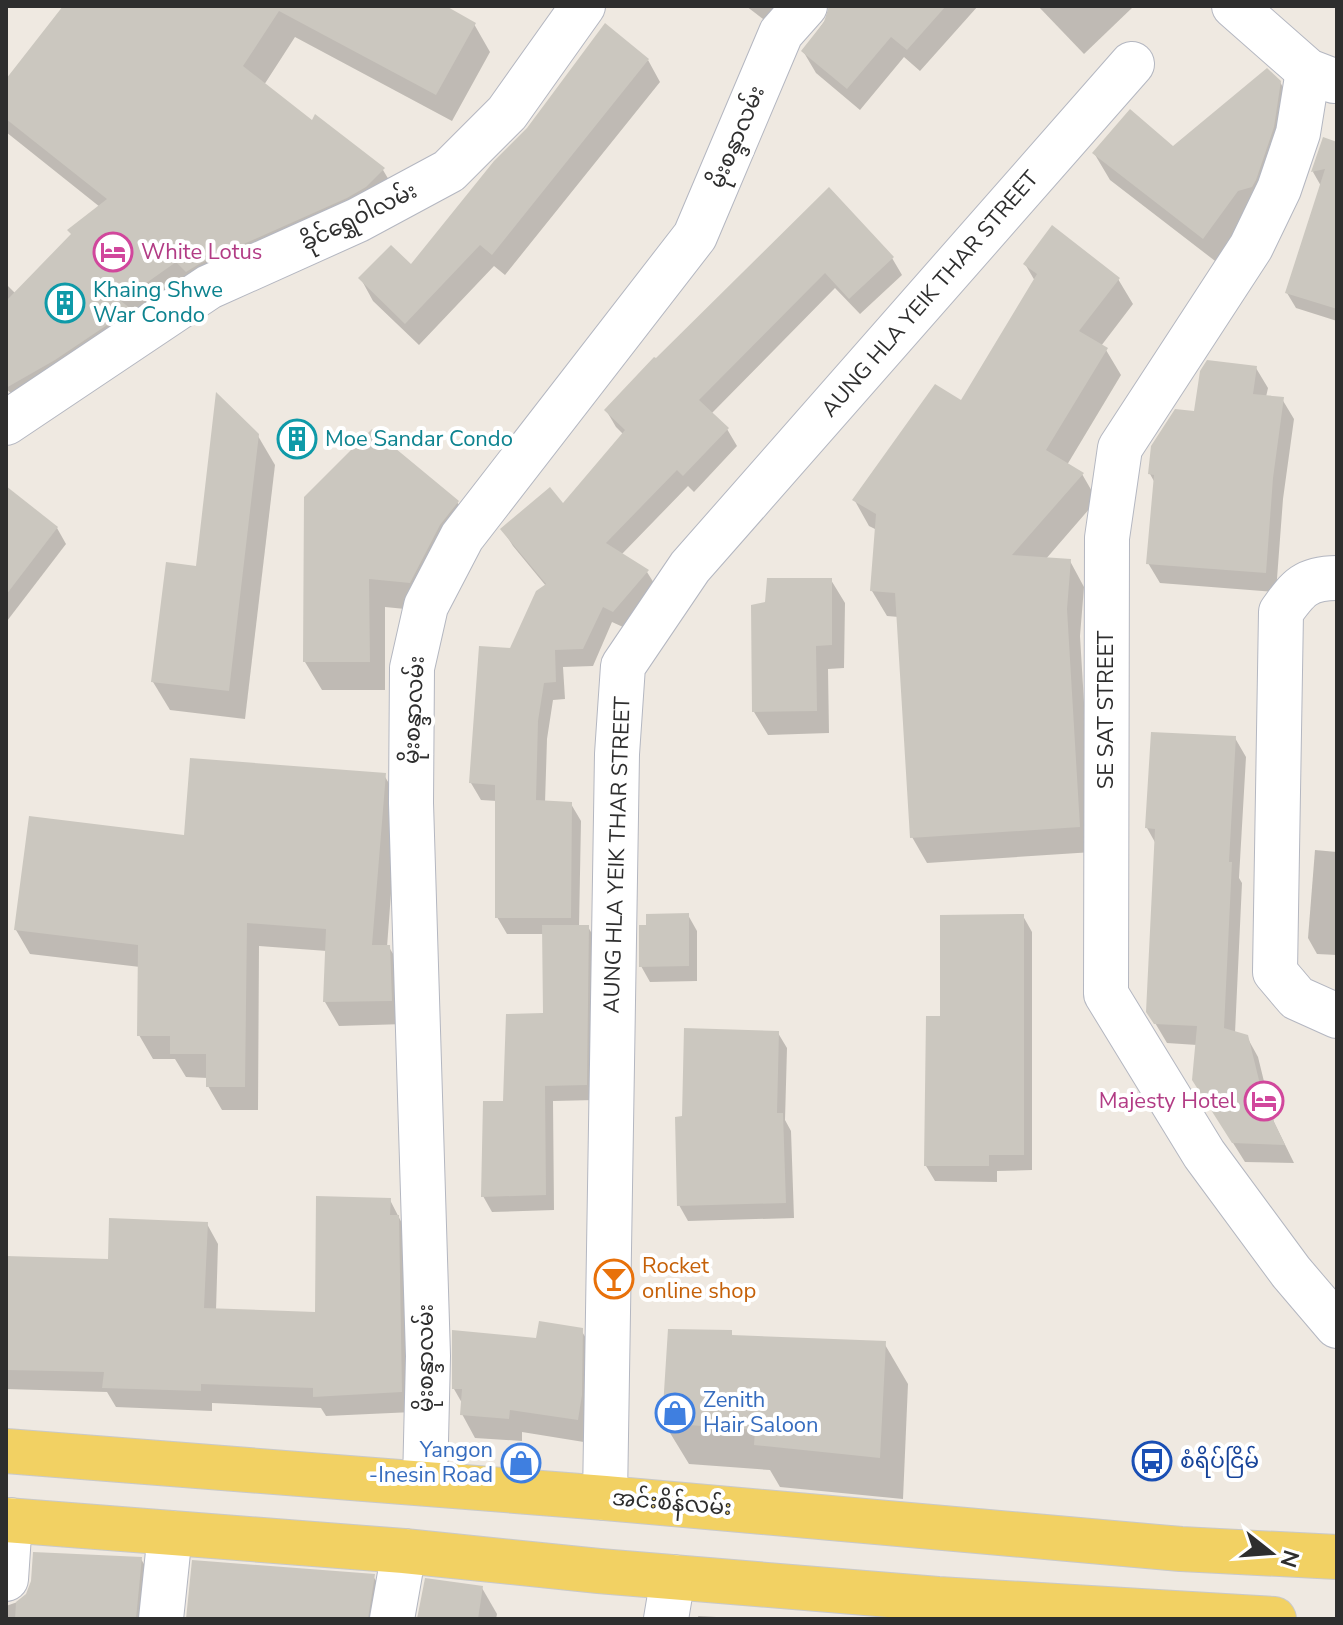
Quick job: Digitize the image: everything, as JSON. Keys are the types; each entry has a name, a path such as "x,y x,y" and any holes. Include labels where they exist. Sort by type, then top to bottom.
{"main road":[{"name":"အင်းစိန်လမ်း","path":"6,1451 605,1498 1181,1549 1337,1557"},
{"path":"8,1520 404,1551 669,1598 1274,1619"}],"street":[{"name":"ခိုင်ရွှေဝါလမ်း","path":"6,423 209,287 358,220 449,171 507,113 583,6"},
{"name":"မိုးစန္ဒာလမ်း","path":"425,1483 428,1356 411,803 412,668 426,606 462,537 695,236 781,33 805,6"},
{"path":"1249,10 1323,76"},
{"name":"AUNG HLA YEIK THAR STREET","path":"605,1498 617,770 623,666 690,567 1132,64"},
{"name":"SE SAT STREET","path":"1323,76 1298,133 1279,189 1251,247 1120,448 1107,538 1106,994 1204,1154 1291,1272 1337,1326"},
{"path":"1337,578 1300,586 1281,612 1275,972 1297,998 1337,1016"},
{"path":"6,1579 8,1520"},
{"path":"161,1619 170,1533"},
{"path":"392,1619 404,1551"}],"building":[{"path":"63,6 446,6 476,23 436,95 279,11 243,66 312,120 315,114 385,168 366,187 347,198 186,272 176,262 121,301 131,309 55,360 6,388 6,301 71,234 67,230 107,199 6,119 6,79"},
{"path":"829,6 946,6 907,50 891,37 847,89 801,51 824,22"},
{"path":"605,23 649,59 492,255 480,245 405,324 358,278 391,245 411,264 494,161 527,128"},
{"path":"1267,68 1281,81 1274,127 1256,180 1252,187 1238,191 1203,239 1092,153 1130,109 1173,146"},
{"path":"1323,137 1337,142 1337,309 1285,293 1325,169 1311,172"},
{"path":"829,187 894,257 849,299 825,273 699,400 729,428 683,476 677,470 606,543 649,570 613,612 603,607 583,649 555,650 556,682 544,683 538,721 536,800 572,802 571,918 495,918 495,785 469,783 479,646 510,648 536,591 546,584 500,529 550,487 563,503 625,430 604,410 654,357"},
{"path":"1052,225 1120,278 1079,331 1108,348 1046,450 1084,473 1012,555 1071,559 1067,609 1080,827 910,838 895,593 870,591 876,514 852,500 935,384 961,400 1037,274 1023,264"},
{"path":"1207,360 1257,366 1253,394 1284,397 1273,478 1266,573 1146,564 1154,475 1148,474 1151,446 1175,409 1194,411 1200,371"},
{"path":"216,392 259,434 229,691 151,682 166,562 196,566"},
{"path":"372,429 459,501 440,525 410,583 369,579 370,662 303,662 304,497"},
{"path":"6,486 58,527 6,595"},
{"path":"767,578 832,578 832,645 816,646 817,711 752,712 751,605 765,602"},
{"path":"1151,732 1236,736 1224,1028 1248,1035 1264,1101 1285,1145 1232,1143 1192,1080 1197,1026 1154,1024 1146,1012 1155,829 1145,828"},
{"path":"190,758 386,773 372,945 390,945 392,1001 323,1002 326,929 247,923 245,1087 206,1087 206,1054 170,1054 170,1036 137,1036 138,945 14,930 29,816 184,835"},
{"path":"689,913 689,966 639,967 639,925 646,925 646,914"},
{"path":"1024,914 1024,1155 989,1155 989,1166 924,1166 926,1016 940,1016 940,915"},
{"path":"542,925 589,925 587,1085 545,1086 546,1195 481,1197 483,1101 503,1101 506,1014 543,1013"},
{"path":"684,1028 779,1031 777,1113 783,1113 786,1203 677,1206 675,1117 682,1116"},
{"path":"316,1196 391,1198 390,1215 399,1215 402,1392 313,1397 313,1388 201,1384 201,1391 102,1388 104,1372 6,1370 6,1256 108,1259 109,1218 208,1222 204,1308 315,1312"},
{"path":"539,1321 583,1328 582,1395 578,1420 510,1410 509,1419 460,1415 462,1389 452,1389 452,1330 536,1338"},
{"path":"668,1329 732,1330 732,1335 886,1341 880,1458 754,1445 755,1430 662,1423"},
{"path":"33,1552 142,1557 136,1619 15,1619 16,1602 26,1594 31,1581"},
{"path":"192,1560 375,1574 368,1619 186,1619"},
{"path":"425,1578 483,1586 478,1619 417,1619"}],"place":[{"name":"White Lotus","path":"113,252"},
{"name":"Khaing Shwe War Condo","path":"65,303"},
{"name":"Moe Sandar Condo","path":"297,439"},
{"name":"Majesty Hotel","path":"1264,1101"},
{"name":"Rocket online shop","path":"614,1279"},
{"name":"Zenith Hair Saloon","path":"675,1413"},
{"name":"စံရိပ်ငြိမ်","path":"1152,1461"},
{"name":"Yangon -Inesin Road","path":"521,1463"}]}
